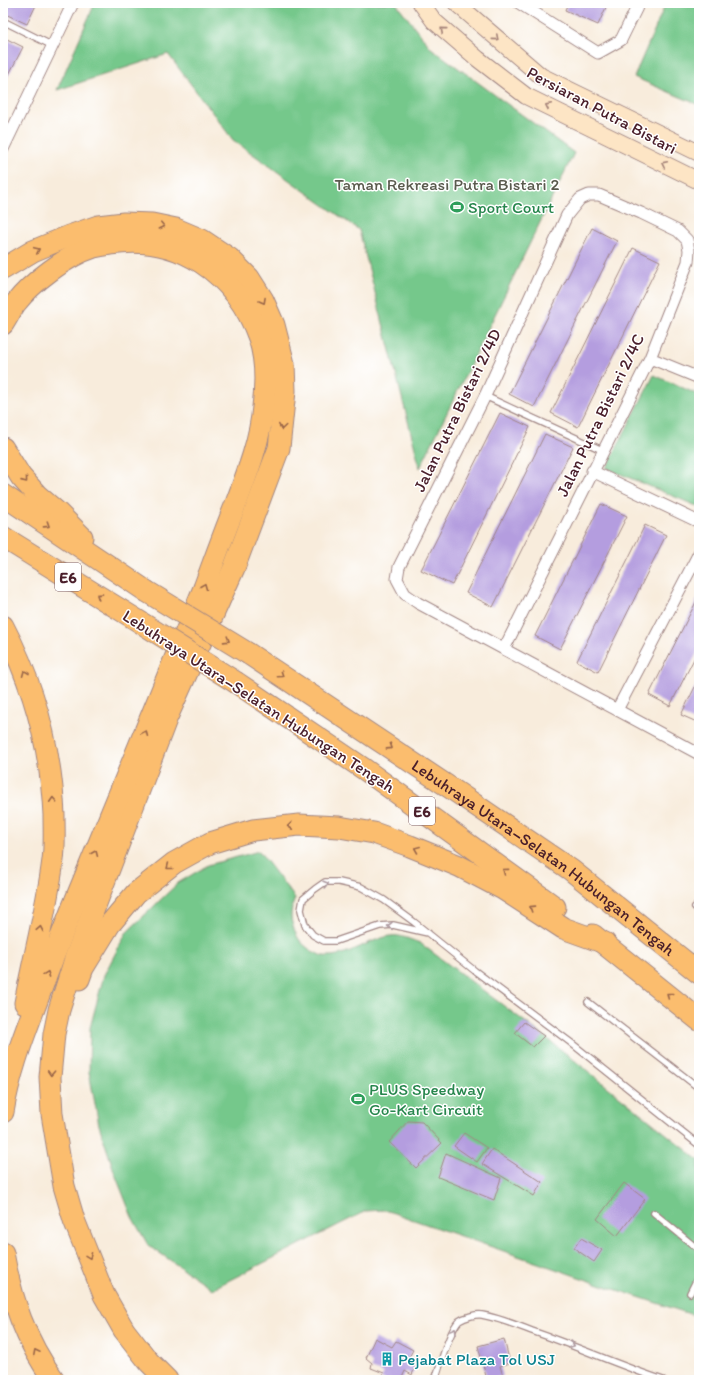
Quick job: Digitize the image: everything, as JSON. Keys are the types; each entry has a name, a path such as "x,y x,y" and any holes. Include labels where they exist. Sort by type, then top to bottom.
{"highway":[{"path":"3,269 33,251 98,226 138,223 176,229 202,240 229,258 249,278 263,300 274,325 284,364 285,391 279,448 234,568 167,717 76,956 59,1010 54,1034 50,1077 52,1114 64,1186 74,1220 104,1295 124,1330 149,1362 166,1380"},
{"path":"3,324 15,304 38,280 67,260 94,247 120,243 147,244 166,247 189,254 209,266 225,280 241,302 259,338 264,362 265,383 259,434 250,467 208,577 60,939 19,1050 6,1094 3,1112"},
{"path":"3,448 21,476 37,495 58,513 110,566"},
{"name":"Lebuhraya Utara–Selatan Hubungan Tengah","path":"3,495 146,590 249,654 571,870 699,973"},
{"name":"Lebuhraya Utara–Selatan Hubungan Tengah","path":"3,537 237,683 364,769 605,943 699,1020"},
{"path":"3,626 27,677 37,707 50,767 54,830 53,859 21,1022 19,1050"},
{"path":"54,1034 63,1022 84,968 110,924 136,893 174,863 210,843 253,830 299,825 339,827 374,832 459,866 503,889 563,928 605,943"},
{"path":"3,1253 8,1279 22,1323 42,1363 54,1380"}],"main road":[{"name":"Persiaran Putra Bistari","path":"421,3 434,22 478,59 526,96 699,182"},
{"name":"Persiaran Putra Bistari","path":"456,3 541,76 699,153"}],"street":[{"path":"3,149 73,3"},
{"path":"519,3 598,53 622,40 638,3"},
{"name":"Jalan Putra Bistari 2/4D","path":"641,213 599,195 589,195 580,199 567,215 485,396 399,567 397,579 406,594 418,603 699,754"},
{"name":"Jalan Putra Bistari 2/4C","path":"504,649 602,450 650,358 688,262 689,250 687,240 678,231 641,213"},
{"path":"650,358 699,378"},
{"path":"592,471 699,522"},
{"path":"618,710 699,553"}],"lane":[{"path":"3,22 53,46"},
{"path":"485,396 602,450"},
{"path":"428,934 393,925 380,926 336,941 324,941 313,935 305,925 301,910 303,899 325,882 339,882 361,887 384,900 570,1042 699,1145"},
{"path":"588,1002 699,1088"},
{"path":"654,1213 699,1250"},
{"path":"690,1293 699,1275"},
{"path":"435,1380 454,1329 460,1321 470,1316 481,1315 498,1319 573,1345 662,1380"}],"green space":[{"name":"Taman Rekreasi Putra Bistari 2","path":"95,3 396,3 431,48 574,153 420,468 359,230 233,140 168,54 57,90"},
{"path":"666,3 699,3 699,105 634,77"},
{"path":"654,375 699,395 699,507 606,468"},
{"name":"PLUS Speedway Go-Kart Circuit","path":"259,851 295,898 291,913 293,926 298,938 310,949 323,956 332,956 349,952 373,941 390,936 398,936 420,943 544,1036 699,1160 699,1317 385,1210 366,1211 212,1289 148,1245 132,1217 115,1174 99,1125 89,1072 90,1028 104,975 126,933 178,883 208,865"}],"building":[{"path":"3,3 37,3 27,24 3,13"},
{"path":"568,3 608,3 598,25 565,10"},
{"path":"3,37 23,47 3,86"},
{"path":"592,228 617,241 534,407 509,394"},
{"path":"633,248 660,261 578,427 551,413"},
{"path":"500,413 530,427 452,585 421,570"},
{"path":"545,434 573,447 493,607 466,593"},
{"path":"601,504 627,516 560,649 535,636"},
{"path":"645,525 666,535 598,672 577,661"},
{"path":"699,596 699,649 670,706 649,695"},
{"path":"699,679 699,723 681,715"},
{"path":"524,1022 544,1036 533,1047 515,1033"},
{"path":"408,1121 422,1122 442,1143 416,1168 389,1142"},
{"path":"464,1133 487,1148 477,1162 454,1146"},
{"path":"492,1149 542,1182 534,1196 482,1164"},
{"path":"446,1153 501,1178 494,1200 438,1177"},
{"path":"624,1183 645,1199 617,1236 597,1219"},
{"path":"581,1238 602,1250 594,1262 574,1248"},
{"name":"Pejabat Plaza Tol USJ","path":"375,1338 392,1347 396,1341 413,1350 408,1359 417,1362 412,1375 405,1371 401,1380 385,1380 381,1378 384,1373 371,1368 372,1363 366,1358"},
{"path":"504,1339 510,1363 500,1366 503,1376 487,1380 478,1346"}],"place":[{"name":"Sport Court","path":"457,207"},
{"name":"PLUS Speedway Go-Kart Circuit","path":"358,1099"},
{"name":"Pejabat Plaza Tol USJ","path":"387,1359"}]}
